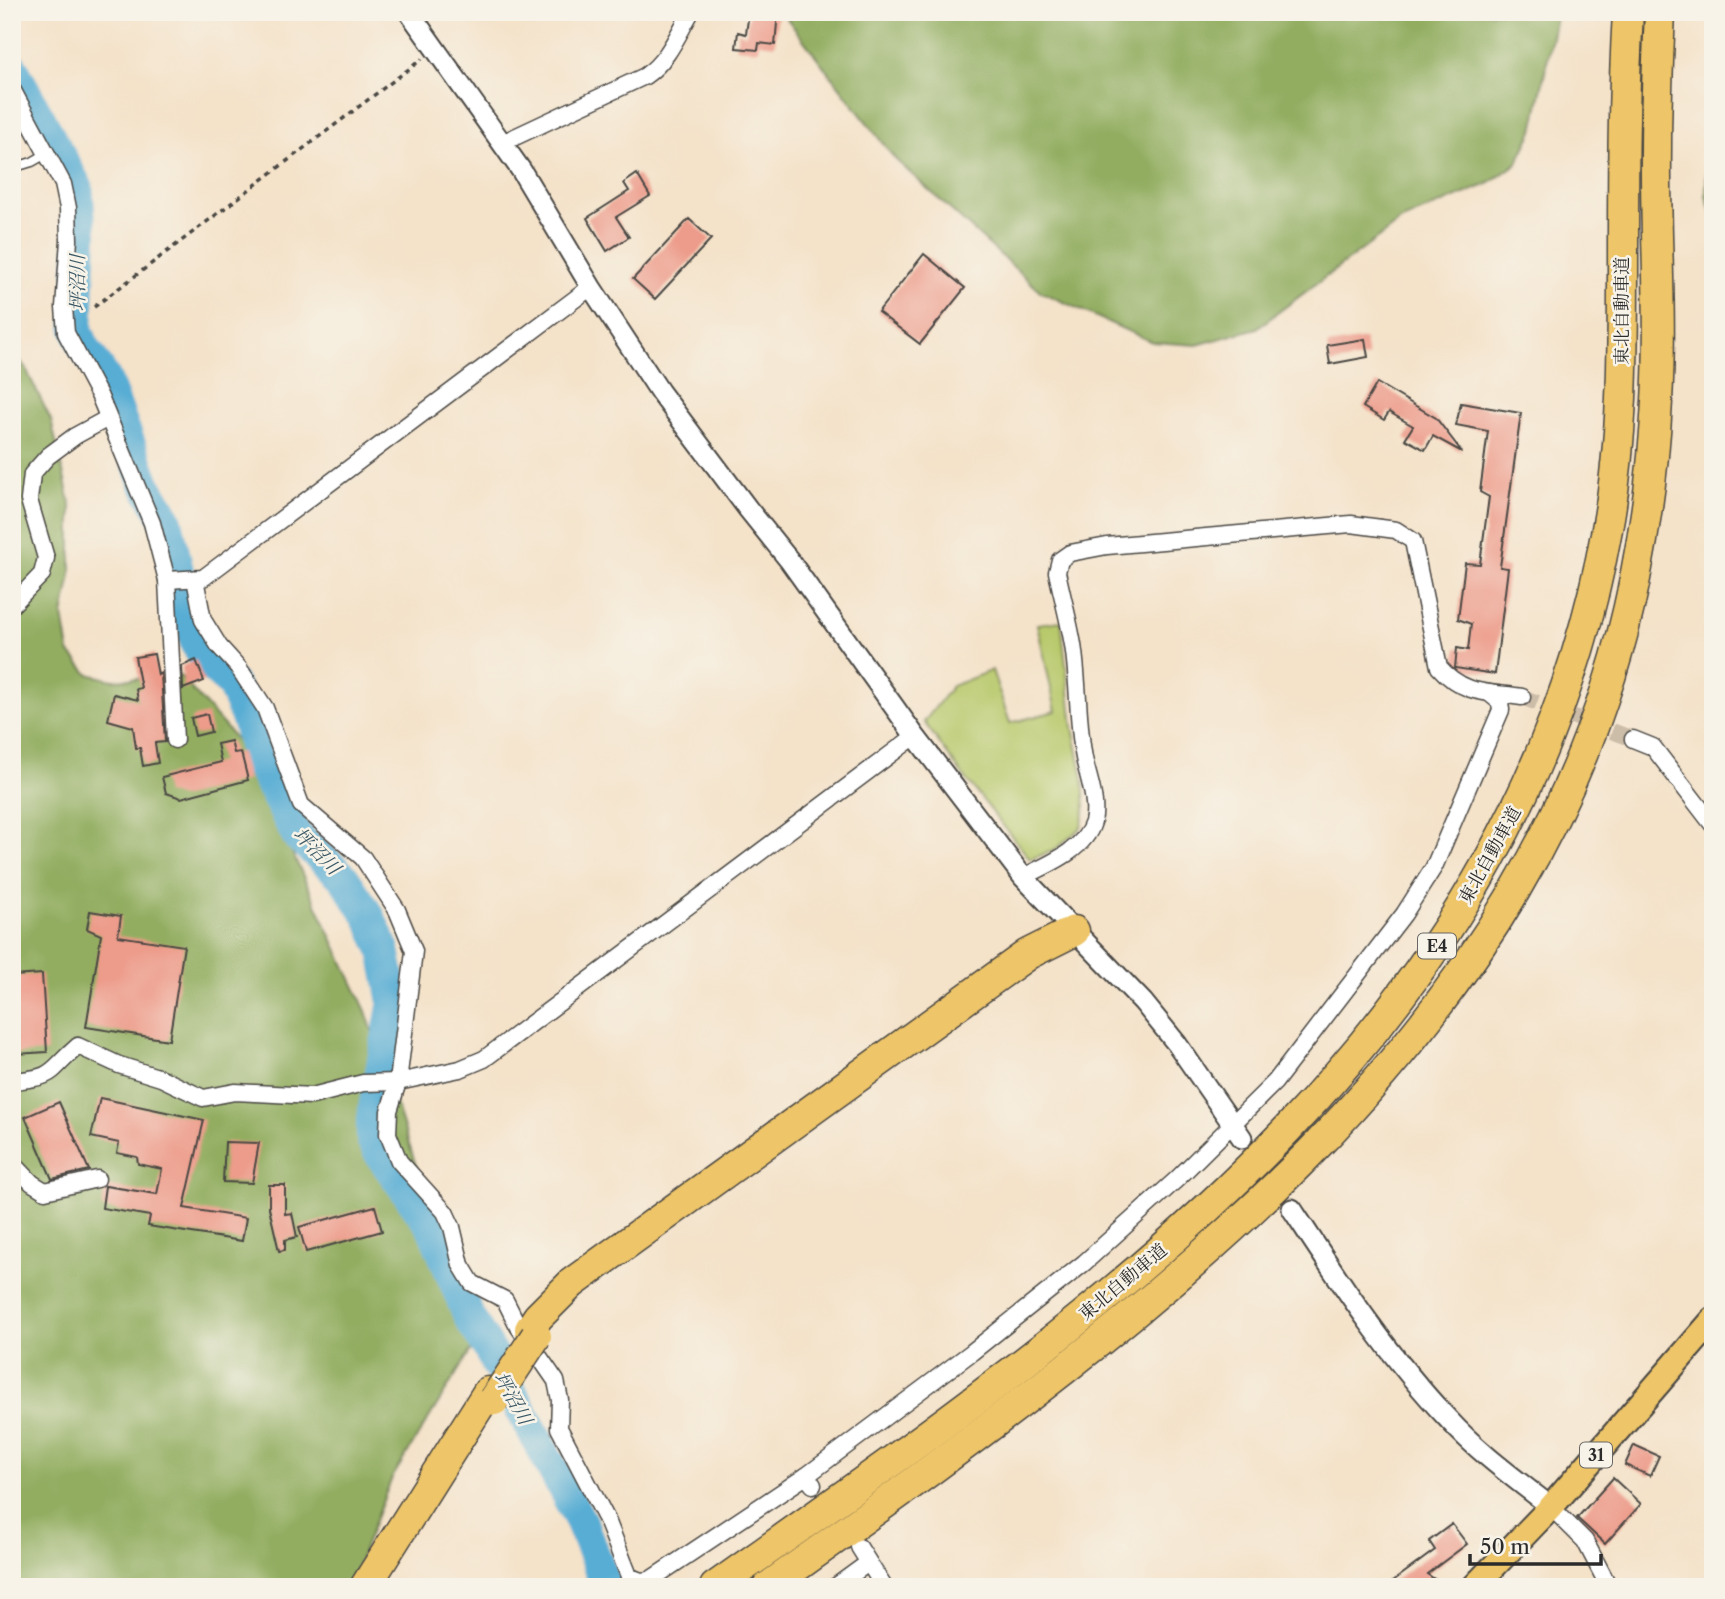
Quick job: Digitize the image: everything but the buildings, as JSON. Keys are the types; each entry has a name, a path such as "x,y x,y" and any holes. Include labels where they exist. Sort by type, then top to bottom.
{"highway":[{"name":"東北自動車道","path":"715,1587 887,1465 1013,1371 1148,1262 1233,1185 1286,1133 1341,1072 1436,948 1481,876 1546,741 1571,673 1593,597 1607,527 1618,453 1623,359 1624,72 1628,12"},
{"name":"東北自動車道","path":"768,1587 989,1427 1093,1347 1257,1205 1313,1150 1403,1051 1465,969 1511,898 1545,836 1580,759 1602,699 1634,584 1652,463 1657,398 1656,149 1660,12"},
{"path":"365,1587 533,1333 580,1289 1028,975 1074,931"},
{"path":"380,1587 491,1396"}],"main road":[{"name":"31","path":"1474,1587 1552,1507 1713,1320"}],"street":[{"path":"409,12 521,170 591,287 660,392 789,560 915,736 1023,877 1143,1002 1177,1044 1238,1132"},
{"path":"502,143 652,72 669,53 691,12"},
{"path":"12,89 63,184 68,208 64,307 66,333 99,395 152,523 203,620 265,708 301,805 363,858 397,911 414,951 386,1082 388,1134 399,1161 444,1212 452,1227 461,1265 472,1283 505,1300 518,1326 556,1381 560,1400 559,1428 607,1520 629,1576 640,1581 650,1580 810,1480 1084,1263 1238,1132 1404,914 1434,867 1501,710 1500,702 1489,692"},
{"path":"181,580 203,578 591,287"},
{"path":"12,605 42,574 46,558 29,500 32,474 48,456 75,436 108,418"},
{"path":"1023,877 1072,849 1086,836 1093,821 1094,799 1084,757 1073,646 1057,572 1060,560 1070,553 1107,546 1351,524 1395,530 1413,541 1439,667 1462,687 1522,697"},
{"path":"176,740 181,580"},
{"path":"12,1081 41,1078 50,1074 78,1046 119,1065 161,1077 203,1098 235,1092 312,1096 460,1069 484,1059 915,736"},
{"path":"1633,739 1653,747 1713,825"},
{"path":"12,1163 32,1183 45,1191 96,1179"},
{"path":"1292,1209 1344,1288 1424,1393 1450,1422 1552,1507 1585,1541 1609,1587"},
{"path":"859,1546 884,1587"},
{"path":"835,1587 869,1563"}],"lane":[{"path":"12,168 46,154"}],"path":[{"path":"94,307 435,49"}],"green space":[{"path":"782,12 1557,12 1533,131 1517,163 1490,183 1402,220 1257,328 1197,345 1152,342 1041,292 895,159"},
{"path":"1713,74 1713,216 1706,196 1710,87"},
{"path":"12,348 26,369 51,420 71,506 71,575 63,615 69,652 88,674 113,680 180,676 243,747 366,1011 474,1345 392,1478 350,1583 343,1587 12,1587"},
{"path":"1061,621 1085,808 1081,828 1053,851 1030,859 924,722 952,686 992,670 1010,723 1056,711 1037,624"}],"waterway":[{"name":"坪沼川","path":"12,67 77,187 81,234 77,329 84,347 105,378 145,484 167,521 196,644 211,666 232,684 248,722 258,761 298,837 343,877 369,916 384,950 394,1002 372,1119 372,1139 432,1227 470,1319 581,1522 607,1587"}],"tunnel":[{"path":"1522,697 1633,739"}]}
